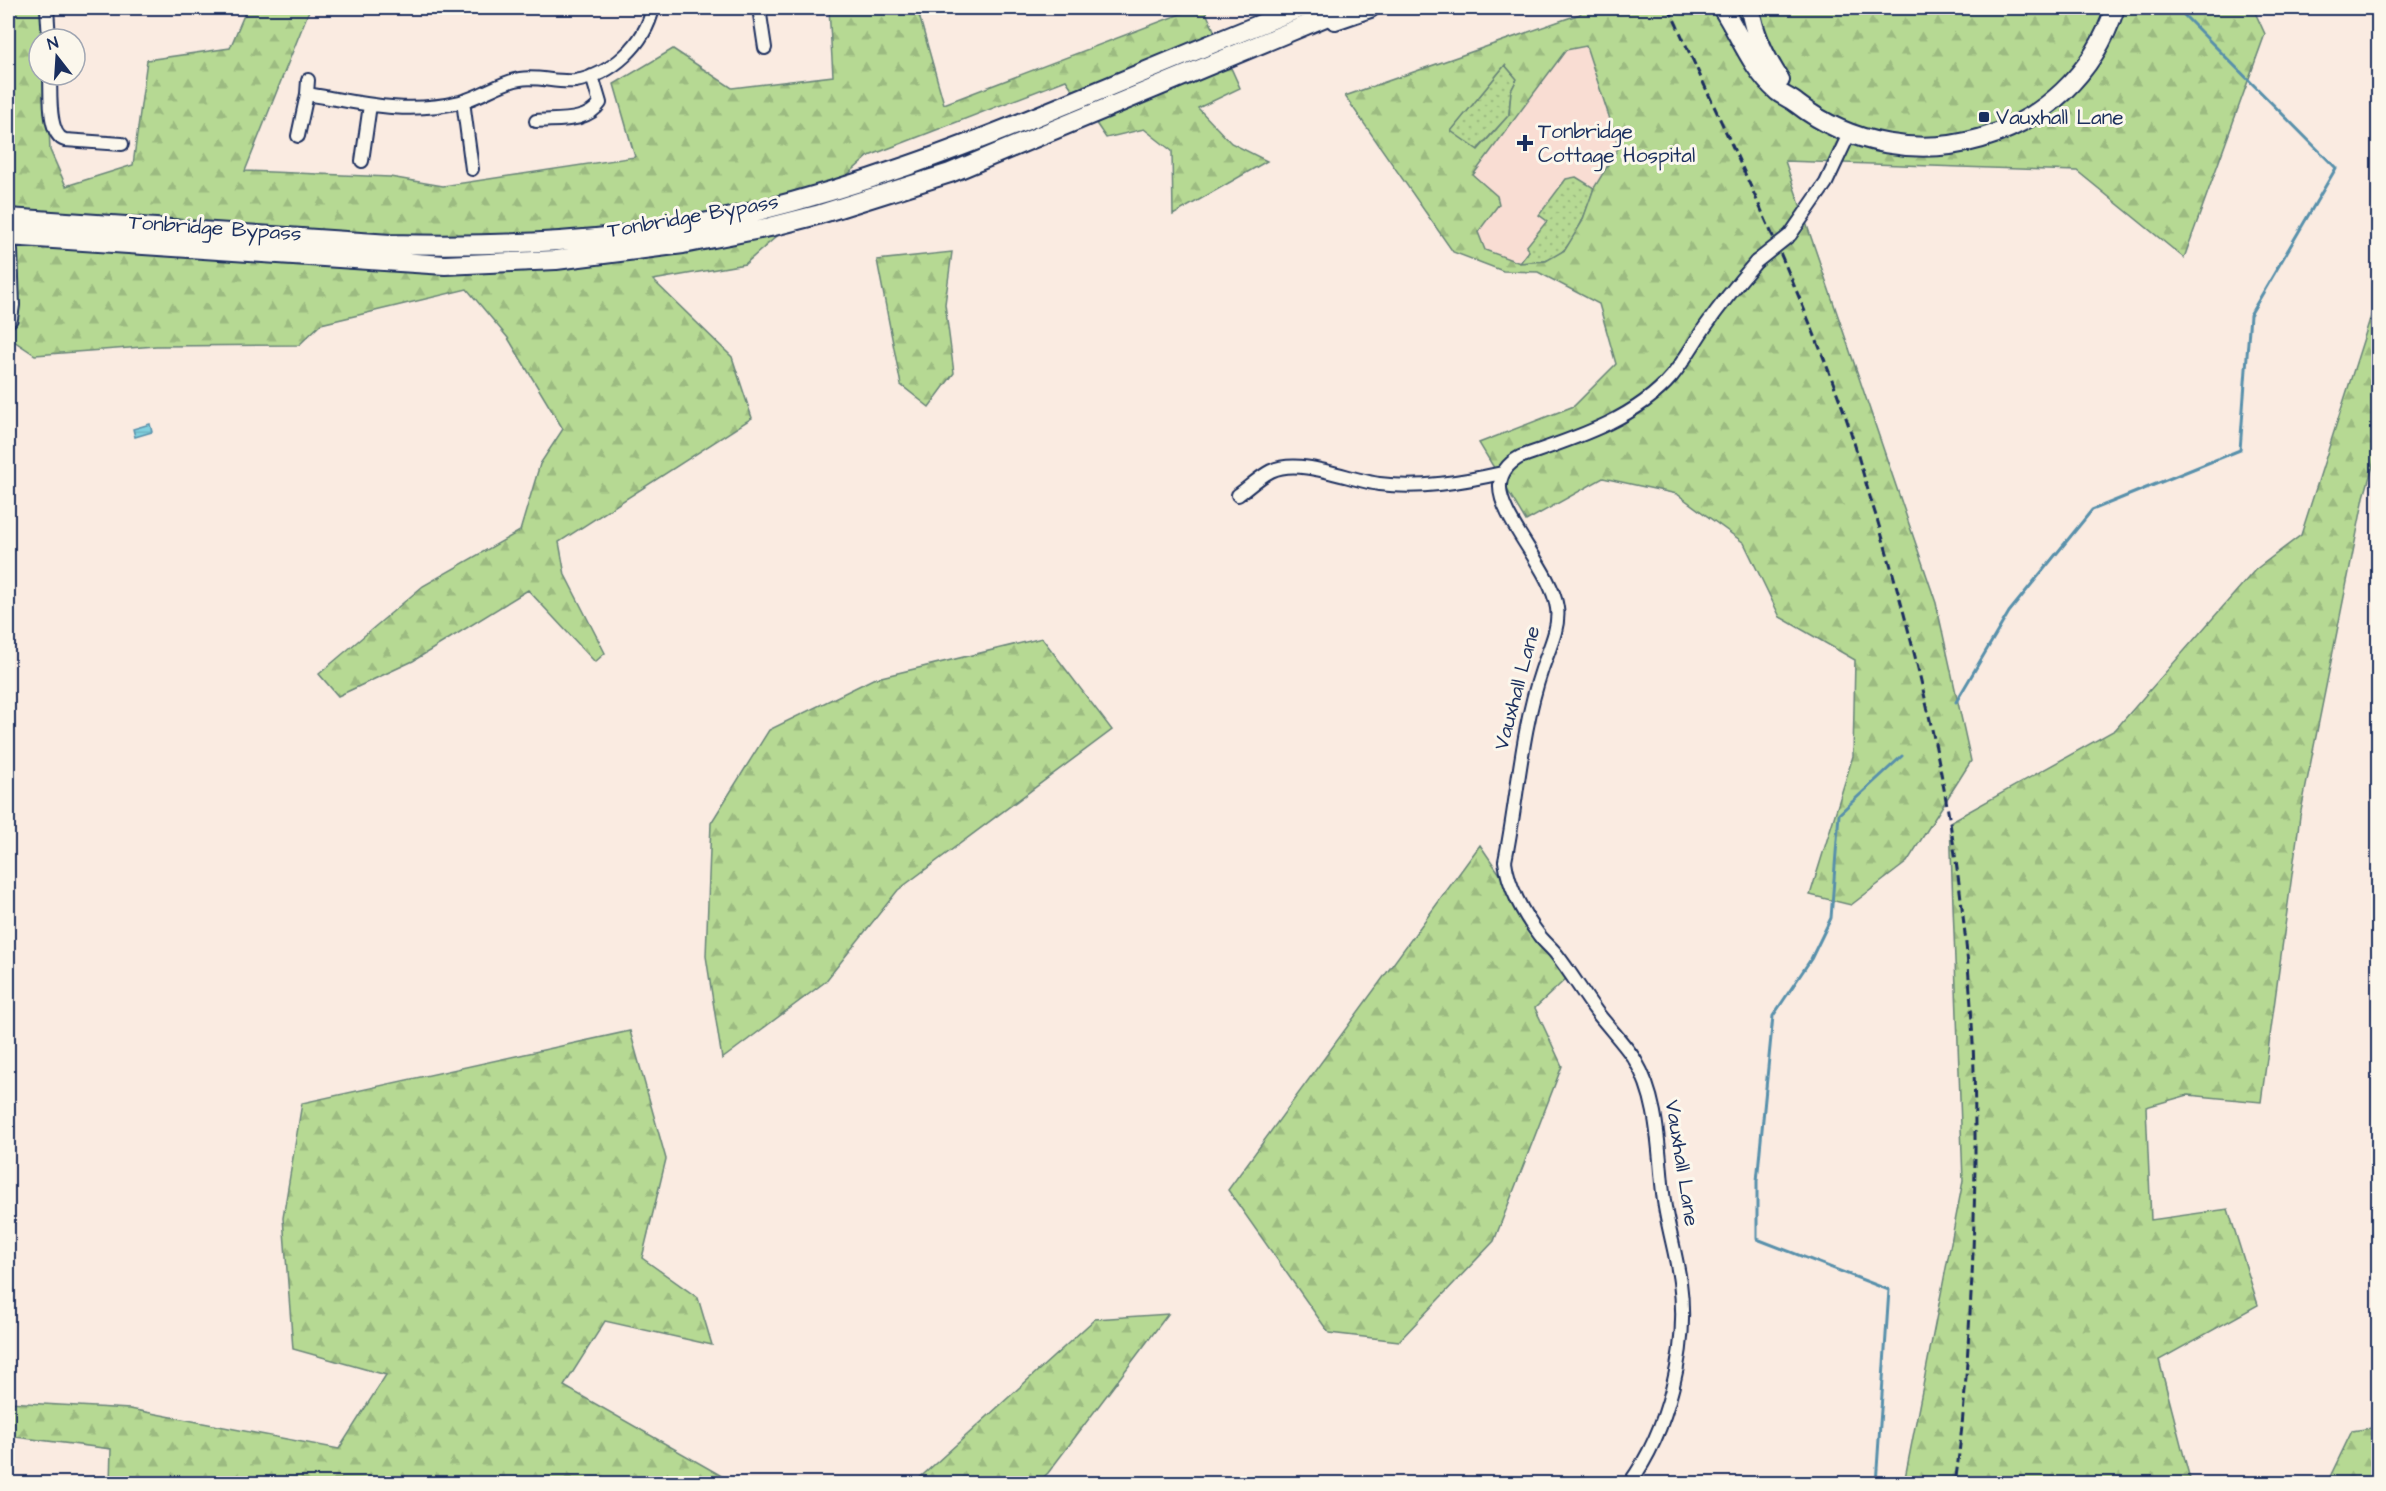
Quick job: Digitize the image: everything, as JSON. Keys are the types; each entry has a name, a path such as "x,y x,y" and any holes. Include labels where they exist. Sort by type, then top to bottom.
{"highway":[{"name":"Tonbridge Bypass","path":"8,218 446,246 556,241 683,226 768,208 900,170 989,137 1300,8"},
{"name":"Tonbridge Bypass","path":"8,236 445,265 556,260 683,244 770,227 950,173 1347,8"},
{"path":"1262,43 1370,8"},
{"path":"1722,8 1766,79 1778,92 1820,120 1850,134 1893,145 1941,146 1966,143 2016,125 2050,104 2071,86 2099,46 2115,8"},
{"path":"1750,8 1757,37 1765,55 1795,102"},
{"path":"8,250 9,311"}],"street":[{"path":"47,8 48,27"},
{"path":"307,94 370,105 423,109 463,101 519,79 573,81 592,76 631,51 650,24 653,8"},
{"path":"759,8 765,48"},
{"path":"536,121 580,117 593,113 600,103 592,76"},
{"path":"298,136 308,80"},
{"path":"51,87 53,128 58,137 65,140 122,144"},
{"path":"463,101 472,169"},
{"path":"362,161 370,105"},
{"path":"1238,495 1271,471 1286,467 1336,474 1379,484 1457,483 1502,473 1511,462 1520,457 1599,428 1634,408 1671,376 1726,297 1756,262 1790,235 1827,183 1850,134"},
{"name":"Vauxhall Lane","path":"1502,473 1500,487 1504,505 1552,590 1558,616 1525,729 1518,789 1505,861 1506,873 1539,935 1556,954 1596,1011 1634,1058 1642,1073 1658,1137 1665,1211 1680,1284 1682,1310 1678,1356 1668,1406 1644,1464 1629,1484"}],"shaded area":[{"name":"Tonbridge Cottage Hospital","path":"1596,23 1657,181 1552,273 1470,251 1386,106"}],"green space":[{"path":"8,8 45,8 46,27 27,27 27,87 47,87 50,150 66,186 133,165 147,60 230,48 247,8 310,8 245,171 390,177 443,186 635,157 614,84 673,49 732,88 833,76 829,8 917,8 944,104 1196,8 1204,8 1240,88 1198,108 1231,143 1267,161 1173,215 1172,151 1144,129 1106,138 1066,80 869,156 745,264 653,280 732,357 752,418 559,542 565,575 605,653 595,662 528,590 413,661 338,696 319,674 423,586 520,531 540,464 563,429 508,338 467,289 321,324 299,345 156,346 35,355 8,337"},
{"path":"1584,8 2253,8 2265,34 2184,258 2077,171 1785,161 1936,603 1971,761 1907,862 1851,905 1810,895 1853,756 1855,660 1780,617 1744,543 1677,494 1603,478 1526,521 1479,443 1574,406 1616,364 1599,304 1538,272 1503,271 1453,252 1345,96 1580,14","holes":["1586,46 1619,147 1594,188 1582,222 1565,250 1546,261 1520,263 1485,250 1478,232 1499,204 1497,196 1473,175 1566,50","1505,65 1517,79 1511,91 1509,115 1478,150 1451,131"]},
{"path":"1505,65 1517,79 1511,91 1509,115 1477,150 1450,132"},
{"path":"1576,177 1594,188 1577,232 1563,251 1554,258 1520,263 1529,251 1526,247 1547,221 1539,215 1566,179"},
{"path":"952,252 945,304 954,373 929,407 901,385 877,260"},
{"path":"2378,294 2378,448 2364,497 2300,816 2261,1102 2188,1095 2146,1107 2151,1220 2228,1209 2258,1305 2159,1360 2191,1483 1904,1483 1963,1181 1950,822 2115,730 2255,570 2301,535"},
{"path":"1042,638 1112,730 898,890 825,982 722,1059 706,956 711,823 769,730 873,679"},
{"path":"1480,845 1569,976 1535,1008 1562,1066 1494,1241 1399,1341 1329,1333 1228,1190"},
{"path":"630,1031 666,1159 642,1258 698,1298 712,1345 605,1321 564,1386 734,1483 110,1483 111,1449 8,1436 8,1402 130,1409 339,1449 386,1375 293,1349 283,1218 302,1103"},
{"path":"1168,1314 1048,1473 1037,1483 914,1483 1095,1319"},
{"path":"2378,1427 2378,1483 2327,1483 2352,1431"}],"water":[{"path":"150,424 152,432 135,437 133,429"}],"waterway":[{"path":"1956,702 2009,612 2092,510 2240,450 2250,315 2336,168 2180,11 2181,8"},
{"path":"1876,1484 1889,1290 1757,1239 1757,1181 1773,1016 1811,959 1831,918 1839,814 1902,756"}],"railway":[{"path":"1669,8 1782,257 1843,409 1905,617 1929,716 1949,815 1968,961 1975,1096 1975,1187 1968,1355 1955,1484"}],"place":[{"name":"Vauxhall Lane","path":"1984,117"},
{"name":"Tonbridge Cottage Hospital","path":"1525,143"}]}
